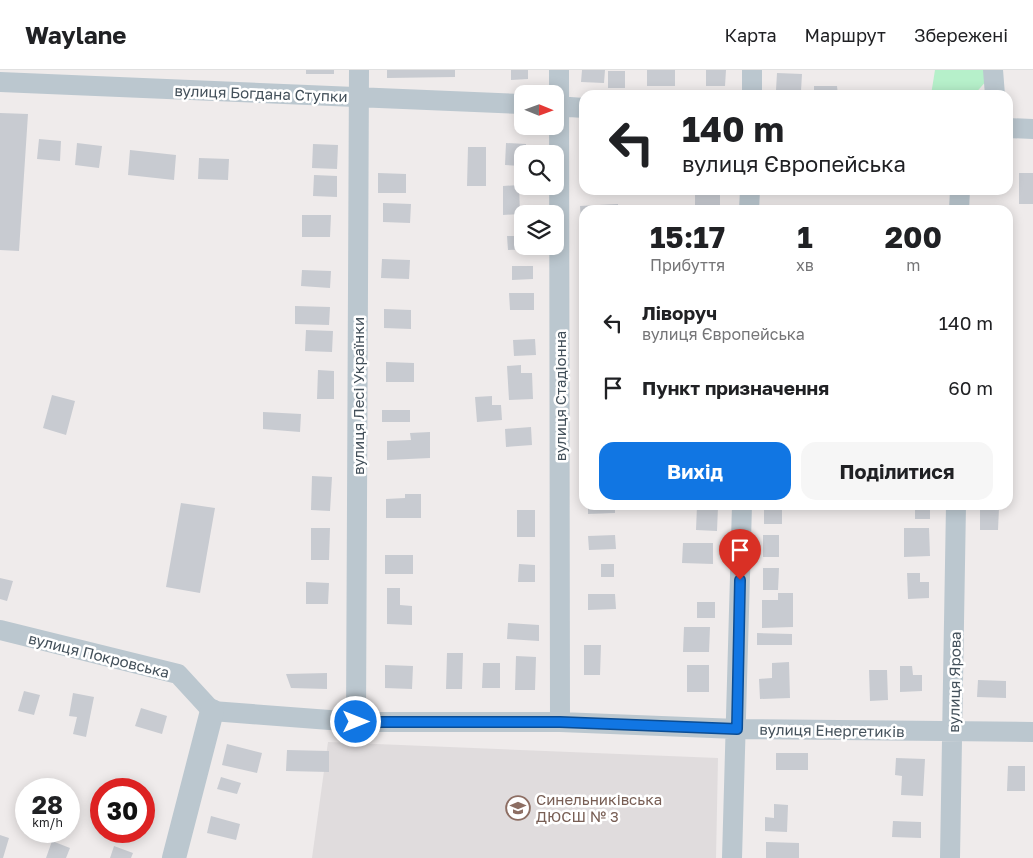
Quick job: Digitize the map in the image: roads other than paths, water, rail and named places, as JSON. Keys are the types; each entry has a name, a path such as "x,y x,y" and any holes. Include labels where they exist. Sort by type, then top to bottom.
{"street":[{"name":"вулиця Лесі Українки","path":"356,722 359,70"},
{"name":"вулиця Стадіонна","path":"558,85 559,70"},
{"path":"752,70 752,90"},
{"path":"993,70 995,90"},
{"name":"вулиця Богдана Ступки","path":"0,82 102,78 359,98 514,104"},
{"path":"564,107 579,108"},
{"path":"1013,128 1033,129"},
{"name":"вулиця Стадіонна","path":"557,135 560,722"},
{"path":"732,858 742,510"},
{"name":"вулиця Ярова","path":"950,858 956,510"},
{"name":"вулиця Покровська","path":"0,630 178,674 212,711"},
{"path":"174,858 212,711"},
{"name":"вулиця Енергетиків","path":"212,711 356,722 560,722 737,729 1033,732"}],"place":[{"name":"Синельниківська ДЮСШ № 3","path":"518,808"}]}
